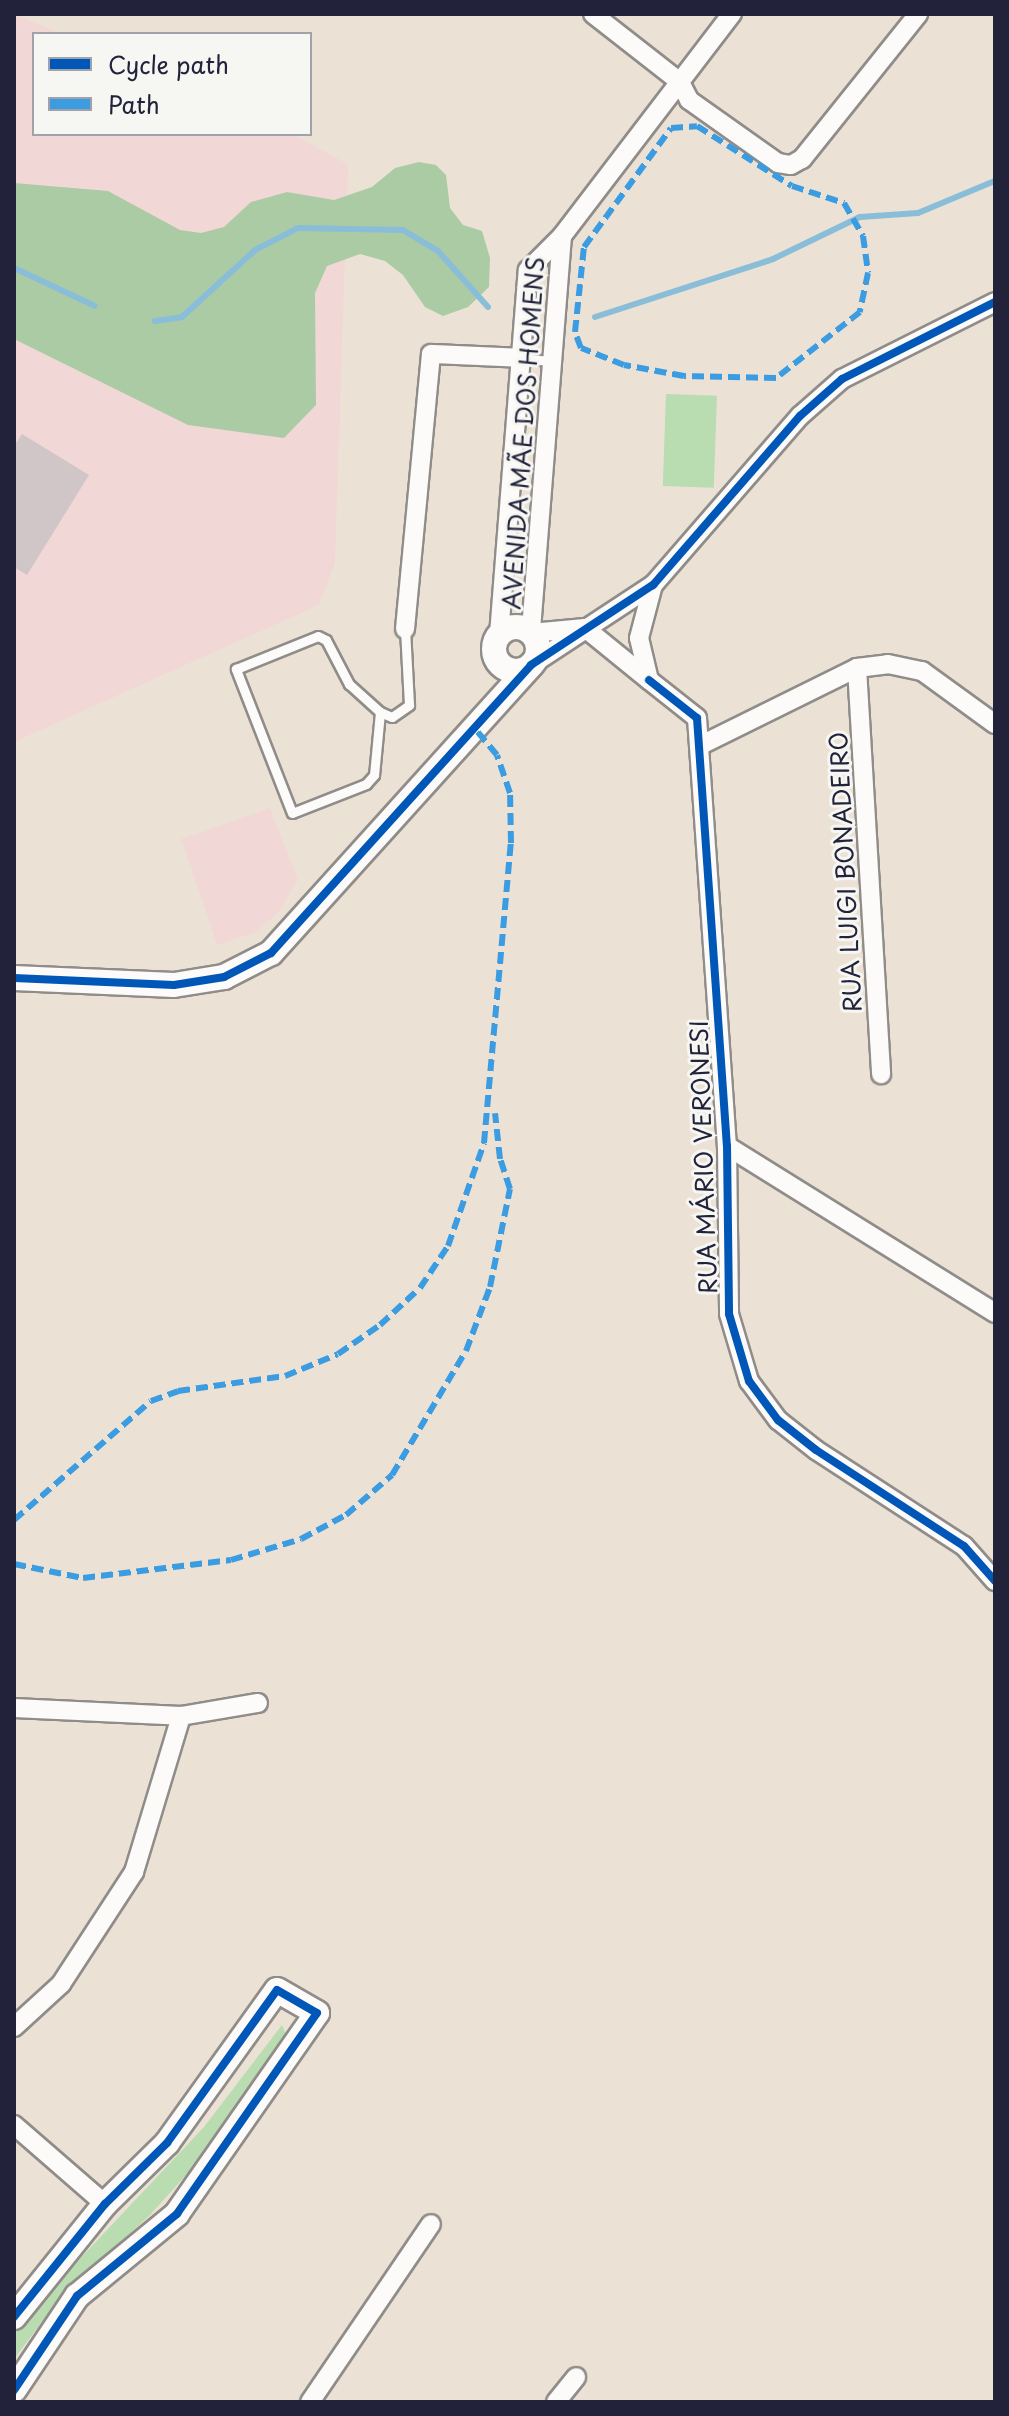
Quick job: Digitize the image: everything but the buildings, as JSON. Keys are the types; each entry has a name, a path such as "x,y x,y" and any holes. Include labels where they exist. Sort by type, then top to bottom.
{"street":[{"path":"593,14 680,82 689,100 778,163 791,165 802,159 918,14"},
{"name":"AVENIDA MÃE DOS HOMENS","path":"499,635 528,270 562,236 732,14"},
{"name":"AVENIDA MÃE DOS HOMENS","path":"531,633 555,361 562,236"},
{"path":"14,978 174,985 224,977 271,953 531,665 653,585 800,416 842,379 995,302"},
{"path":"405,629 431,354 521,358"},
{"path":"649,680 639,638 653,585"},
{"path":"491,708 498,662 494,648 499,635 518,627 531,633 585,628"},
{"name":"RUA MÁRIO VERONESI","path":"585,628 697,718 727,1146 729,1314 749,1381 778,1420 964,1546 995,1581"},
{"path":"531,633 538,646 531,665"},
{"path":"498,662 511,670 531,665"},
{"path":"699,746 857,668 888,664 922,671 995,724"},
{"name":"RUA LUIGI BONADEIRO","path":"857,668 881,1074"},
{"path":"727,1146 995,1313"},
{"path":"14,1708 181,1716 258,1703"},
{"path":"14,2027 61,1984 134,1872 181,1716"},
{"path":"14,2317 105,2204 167,2143 277,1990 317,2013 177,2214 77,2296 14,2390"},
{"path":"14,2125 105,2204"},
{"path":"310,2402 431,2224"},
{"path":"556,2402 576,2377"}],"lane":[{"path":"521,358 555,361"},
{"path":"380,712 371,781 292,813 236,669 318,636 326,640 349,684 380,712 392,717 409,705 405,629"}],"shaded area":[{"path":"14,14 57,32 32,32 32,136 296,136 348,164 335,563 319,605 14,742"},
{"path":"270,808 298,880 278,913 256,932 217,945 181,839"}],"green space":[{"path":"419,162 436,165 446,175 450,208 463,225 482,231 490,258 489,287 468,307 443,316 425,307 403,275 385,261 360,254 327,266 315,293 316,405 284,438 188,425 14,339 14,183 108,191 180,230 201,233 224,227 251,202 287,192 334,200 372,187 395,168"},
{"path":"666,394 717,396 714,488 663,486"},
{"path":"282,2025 287,2037 196,2164 150,2215 59,2299 14,2359 14,2335 27,2315 204,2127"}],"waterway":[{"path":"595,317 773,259 860,217 918,213 995,181"},
{"path":"155,321 182,317 255,250 298,228 403,230 438,251 488,307"},
{"path":"14,268 95,306"}],"marked path":[{"path":"697,126 792,186 844,203 863,236 868,273 860,312 776,378 684,376 624,365 581,348 575,332 584,247 671,128 697,126"},
{"path":"14,1520 151,1401 178,1391 285,1376 338,1354 380,1325 420,1288 448,1246 484,1143 511,843 510,793 497,755 474,728"},
{"path":"14,1564 83,1578 231,1560 301,1539 346,1515 392,1475 466,1351 490,1287 510,1189 500,1159 495,1113"}],"cycle path":[{"path":"14,978 174,985 224,977 271,953 531,665 653,585 800,416 842,379 995,302"},
{"path":"649,680 697,718 727,1146 729,1314 749,1381 778,1420 816,1450 964,1546 995,1581"},
{"path":"14,2317 105,2204 167,2143 277,1990 317,2013 177,2214 77,2296 14,2390"}]}
